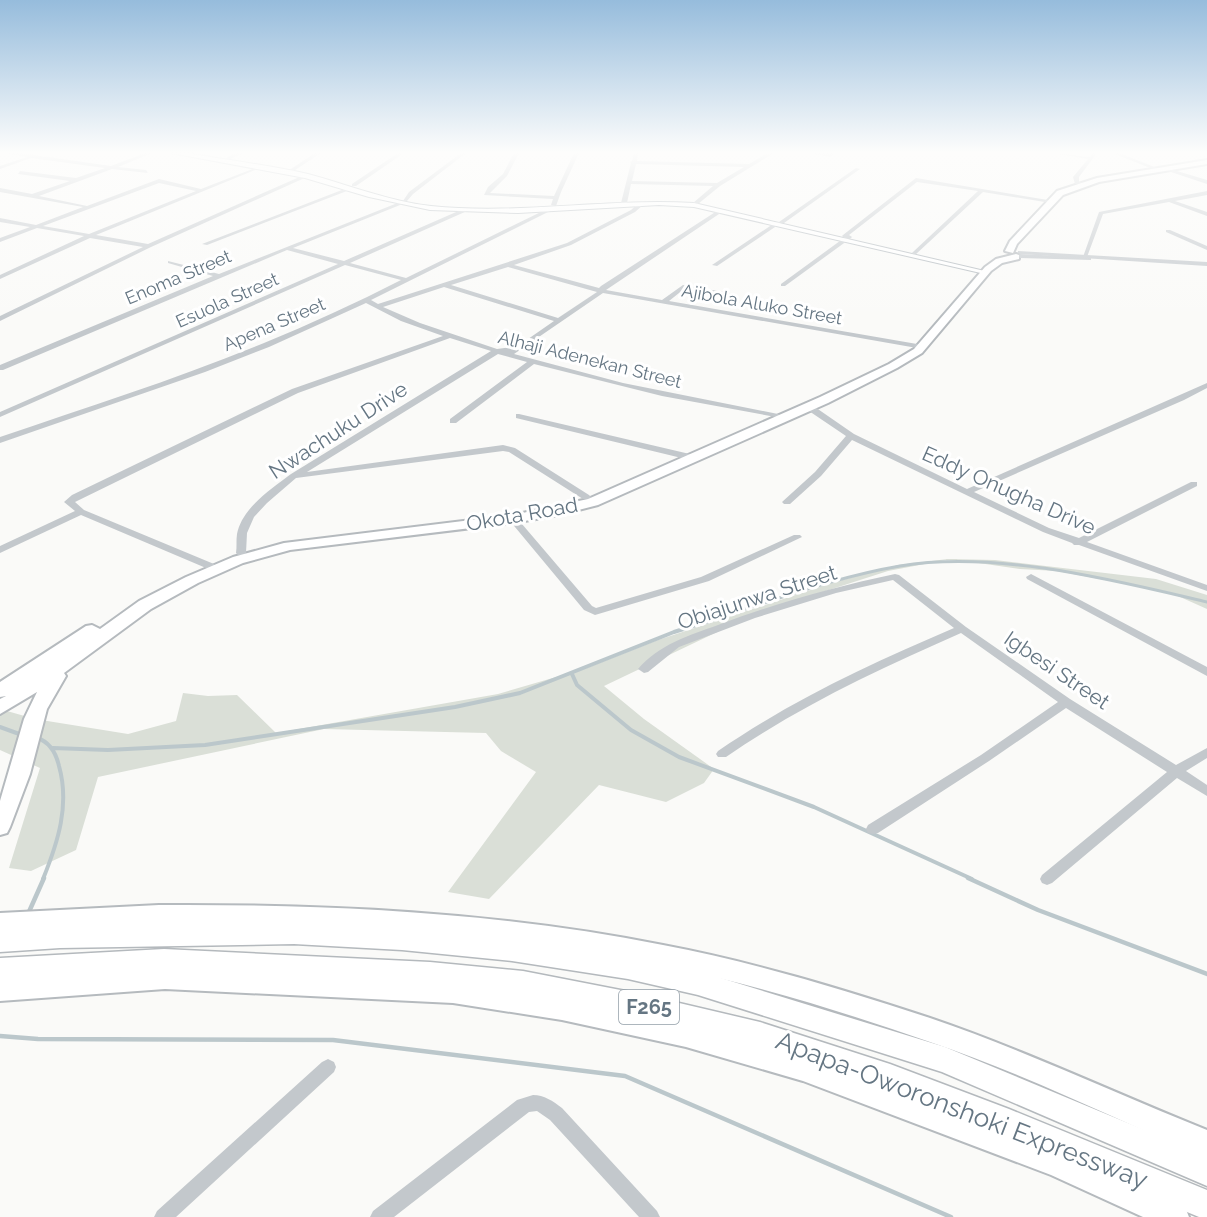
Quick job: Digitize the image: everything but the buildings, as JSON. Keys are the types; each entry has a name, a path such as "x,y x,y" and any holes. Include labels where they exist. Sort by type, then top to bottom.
{"highway":[{"name":"Apapa-Oworonshoki Expressway","path":"0,941 64,927 306,934 402,939 512,950 628,968 698,983 945,1060 1207,1170"},
{"name":"Apapa-Oworonshoki Expressway","path":"0,969 164,960 430,973 523,983 641,1006 760,1035 890,1078 1009,1123 1207,1205"}],"main road":[{"path":"461,210 483,210"},
{"path":"714,210 915,252 984,270"},
{"path":"725,210 780,223"},
{"name":"Okota Road","path":"4,700 154,592 241,553 302,538 513,519 593,502 896,362 917,346 984,270 1015,252 1045,210"},
{"name":"Okota Road","path":"1015,252 1020,241 1050,210"},
{"path":"846,237 984,270"},
{"name":"Okota Road","path":"4,700 69,662 111,622 192,580 258,554 289,546 550,507 586,497 691,457 809,407 894,366 918,351 984,270"},
{"path":"0,827 14,794 34,713 44,692 69,662"},
{"name":"Apapa-Oworonshoki Expressway","path":"0,923 64,927 189,913 365,918 492,929 628,948 697,962 783,985 933,1031 1074,1086 1207,1144"},
{"name":"Apapa-Oworonshoki Expressway","path":"0,990 41,985 165,978 453,992 562,1009 686,1035 803,1069 1056,1163 1175,1217"}],"street":[{"path":"0,240 77,210"},
{"path":"0,277 88,236 152,210"},
{"path":"0,319 148,246 231,210"},
{"path":"205,244 292,210"},
{"name":"Enoma Street","path":"2,366 381,210"},
{"name":"Esuola Street","path":"0,415 465,210"},
{"name":"Apena Street","path":"0,440 202,370 266,345 366,300 549,210"},
{"path":"377,307 569,244 634,210"},
{"path":"715,265 799,210"},
{"path":"783,285 879,210"},
{"path":"915,252 961,210"},
{"path":"1087,257 1101,210"},
{"path":"1101,213 1118,210"},
{"path":"510,356 557,320 602,291 603,287 720,211"},
{"path":"0,220 148,246"},
{"path":"1168,231 1207,248"},
{"path":"287,248 407,280"},
{"path":"1015,252 1207,266"},
{"path":"170,262 221,276"},
{"name":"Ajibola Aluko Street","path":"507,265 602,291 917,346"},
{"path":"443,285 557,320"},
{"path":"663,302 680,288 687,286 730,294"},
{"name":"Alhaji Adenekan Street","path":"366,300 377,307 450,336 531,363 697,402 778,416"},
{"path":"210,566 84,514 69,502 252,410 295,392 450,336"},
{"path":"496,351 518,348"},
{"name":"Nwachuku Drive","path":"241,553 242,534 246,524 268,498 294,476 496,351"},
{"name":"Nwachuku Drive","path":"484,359 510,356"},
{"path":"453,421 531,363"},
{"path":"968,492 1121,423 1205,389"},
{"name":"Eddy Onugha Drive","path":"809,407 851,436 1077,543 1205,588"},
{"path":"519,416 691,457"},
{"path":"787,502 818,474 851,436"},
{"path":"294,476 503,448 512,450 571,490 586,497"},
{"path":"1077,543 1194,484"},
{"path":"0,550 84,514"},
{"path":"513,519 588,608 595,612 705,579 797,537"},
{"name":"Igbesi Street","path":"890,577 902,581 962,629 1066,702 1207,791"},
{"name":"Obiajunwa Street","path":"644,669 675,645 751,616 834,590 890,577"},
{"path":"1031,577 1207,672"},
{"path":"722,754 753,731 821,692 962,629"},
{"path":"873,829 985,758 1066,702"},
{"path":"1047,879 1177,771 1207,752"},
{"path":"163,1217 328,1068"},
{"path":"379,1217 531,1102 546,1105 556,1114 651,1217"}],"shaded area":[{"path":"951,559 888,571 757,613 604,686 644,719 714,769 704,783 666,802 599,785 489,899 448,892 536,772 501,751 486,733 324,729 98,777 76,850 31,871 9,868 40,768 0,750 0,709 35,719 128,734 176,721 183,693 208,696 237,695 276,733 498,694 587,668 658,640 835,582 898,565"},
{"path":"952,559 995,560 1156,579 1207,595 1207,609 1169,592 1057,571 1020,569"}],"waterway":[{"path":"711,620 852,576 900,566 937,562 975,562 1054,570 1207,602"},
{"path":"53,748 108,750 205,745 455,707 520,693 674,632 715,619"},
{"path":"572,674 577,685 631,730 679,757 814,807 972,879"},
{"path":"0,727 22,735"},
{"path":"37,738 49,745 56,757 63,795 58,837 43,879"},
{"path":"28,914 44,878"},
{"path":"968,878 1038,910 1207,974"},
{"path":"0,1036 38,1039 333,1040 625,1076 951,1217"}]}
